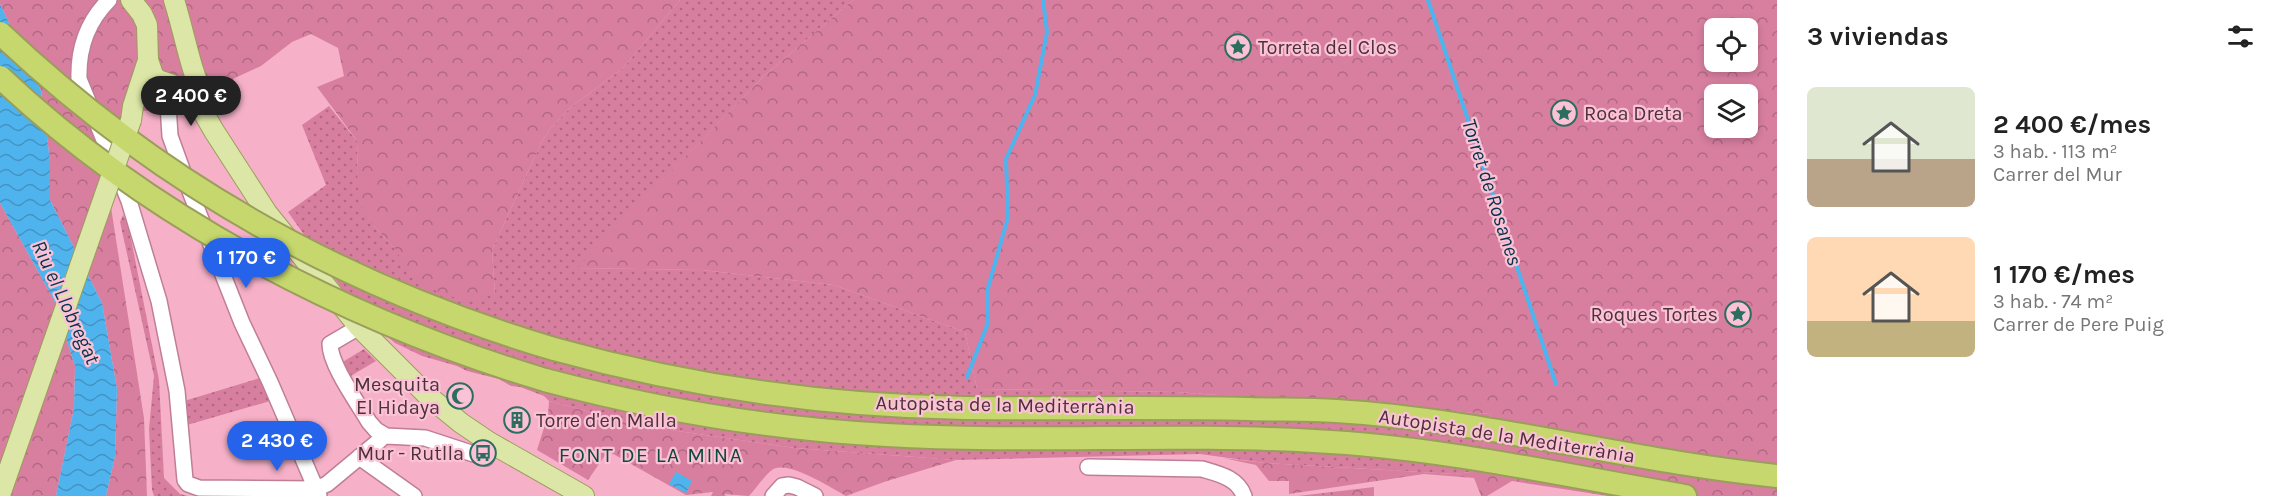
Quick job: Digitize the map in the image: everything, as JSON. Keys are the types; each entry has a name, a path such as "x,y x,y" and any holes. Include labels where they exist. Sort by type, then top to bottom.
{"highway":[{"name":"Autopista de la Mediterrània","path":"0,33 30,62 122,136 179,177 239,214 322,259 456,318 554,350 643,373 711,386 866,403 961,408 1148,407 1335,411 1494,429 1646,458 1777,476"},
{"name":"Autopista de la Mediterrània","path":"0,77 111,168 226,243 369,317 488,363 545,380 671,410 767,425 887,435 1208,437 1317,441 1409,449 1487,460 1685,496"}],"main road":[{"path":"131,0 147,25 148,60 153,75 169,85 188,92 195,98 267,213 359,327 428,396 461,423 489,442 584,496"},
{"path":"174,0 194,77 225,146"},
{"path":"0,495 131,120 133,106 148,60"},
{"path":"131,120 148,96 184,79 191,63"}],"street":[{"path":"109,0 95,15 84,37 79,64 80,79 129,201 159,301 177,391 188,484 199,488 237,492 317,493 380,440"},
{"path":"169,85 170,136 191,194 242,323 270,382 317,493"},
{"path":"359,327 330,344 330,348 338,368 376,430 386,436 425,438 486,458"},
{"path":"359,457 414,496"},
{"path":"1088,467 1202,469 1233,481 1242,490 1244,496"},
{"path":"773,496 782,486 789,485 815,496"}],"green space":[{"path":"0,0 680,0 623,68 571,107 550,129 541,143 492,250 495,294 467,302 415,283 395,249 374,226 360,204 357,172 358,142 317,87 344,76 338,48 311,34 292,42 261,66 224,83 181,110 138,111 102,150 144,418 147,496 106,496 115,456 117,389 102,303 50,200 50,161 41,91"},
{"path":"680,0 853,0 764,76 578,268 702,270 834,285 965,332 977,389 1176,392 1491,414 1478,471 1455,474 1265,463 1200,454 956,460 795,448 643,426 549,401 544,396 511,386 499,379 422,356 395,343 356,309 288,212 326,185 302,125 329,106 358,142 357,172 374,226 395,249 495,294 492,250 541,143 550,129 571,107 623,68"},
{"path":"853,0 1777,0 1777,496 1608,496 1512,481 1487,496 1481,496 1474,478 1424,474 1289,494 1289,481 1269,481 1256,465 1223,458 1265,463 1455,474 1478,471 1491,414 1176,392 977,389 965,332 834,285 702,270 577,268 764,76"},
{"path":"0,203 54,300 75,366 74,408 56,496 0,496"},
{"path":"123,215 128,224 159,380 164,478 180,494 188,496 154,496 152,490 149,429 154,376 120,222"},
{"path":"364,349 376,361 349,377 341,363"},
{"path":"260,378 270,401 187,425 184,401"},
{"path":"549,401 643,426 795,448 956,460 846,496 809,476 788,468 772,470 749,496 724,494 726,496 711,496 713,492 686,495 608,451 588,480 537,450 548,415"},
{"path":"1374,487 1374,496 1298,496"}],"water":[{"name":"Riu el Llobregat","path":"0,4 41,91 50,161 50,200 102,303 117,389 115,456 106,496 56,496 74,408 75,366 54,300 0,203"},
{"path":"676,472 692,481 686,493 669,484"}],"waterway":[{"path":"967,377 988,323 988,288 1008,217 1006,159 1035,95 1047,32 1043,0"},
{"name":"Torret de Rosanes","path":"1428,0 1556,384"}],"place":[{"name":"Torreta del Clos","path":"1238,47"},
{"name":"Roca Dreta","path":"1564,113"},
{"name":"Roques Tortes","path":"1738,314"},
{"name":"Mesquita El Hidaya","path":"460,396"},
{"name":"Torre d'en Malla","path":"517,420"},
{"name":"Mur - Rutlla","path":"483,453"}],"district":[{"name":"FONT DE LA MINA","path":"651,455"}]}
